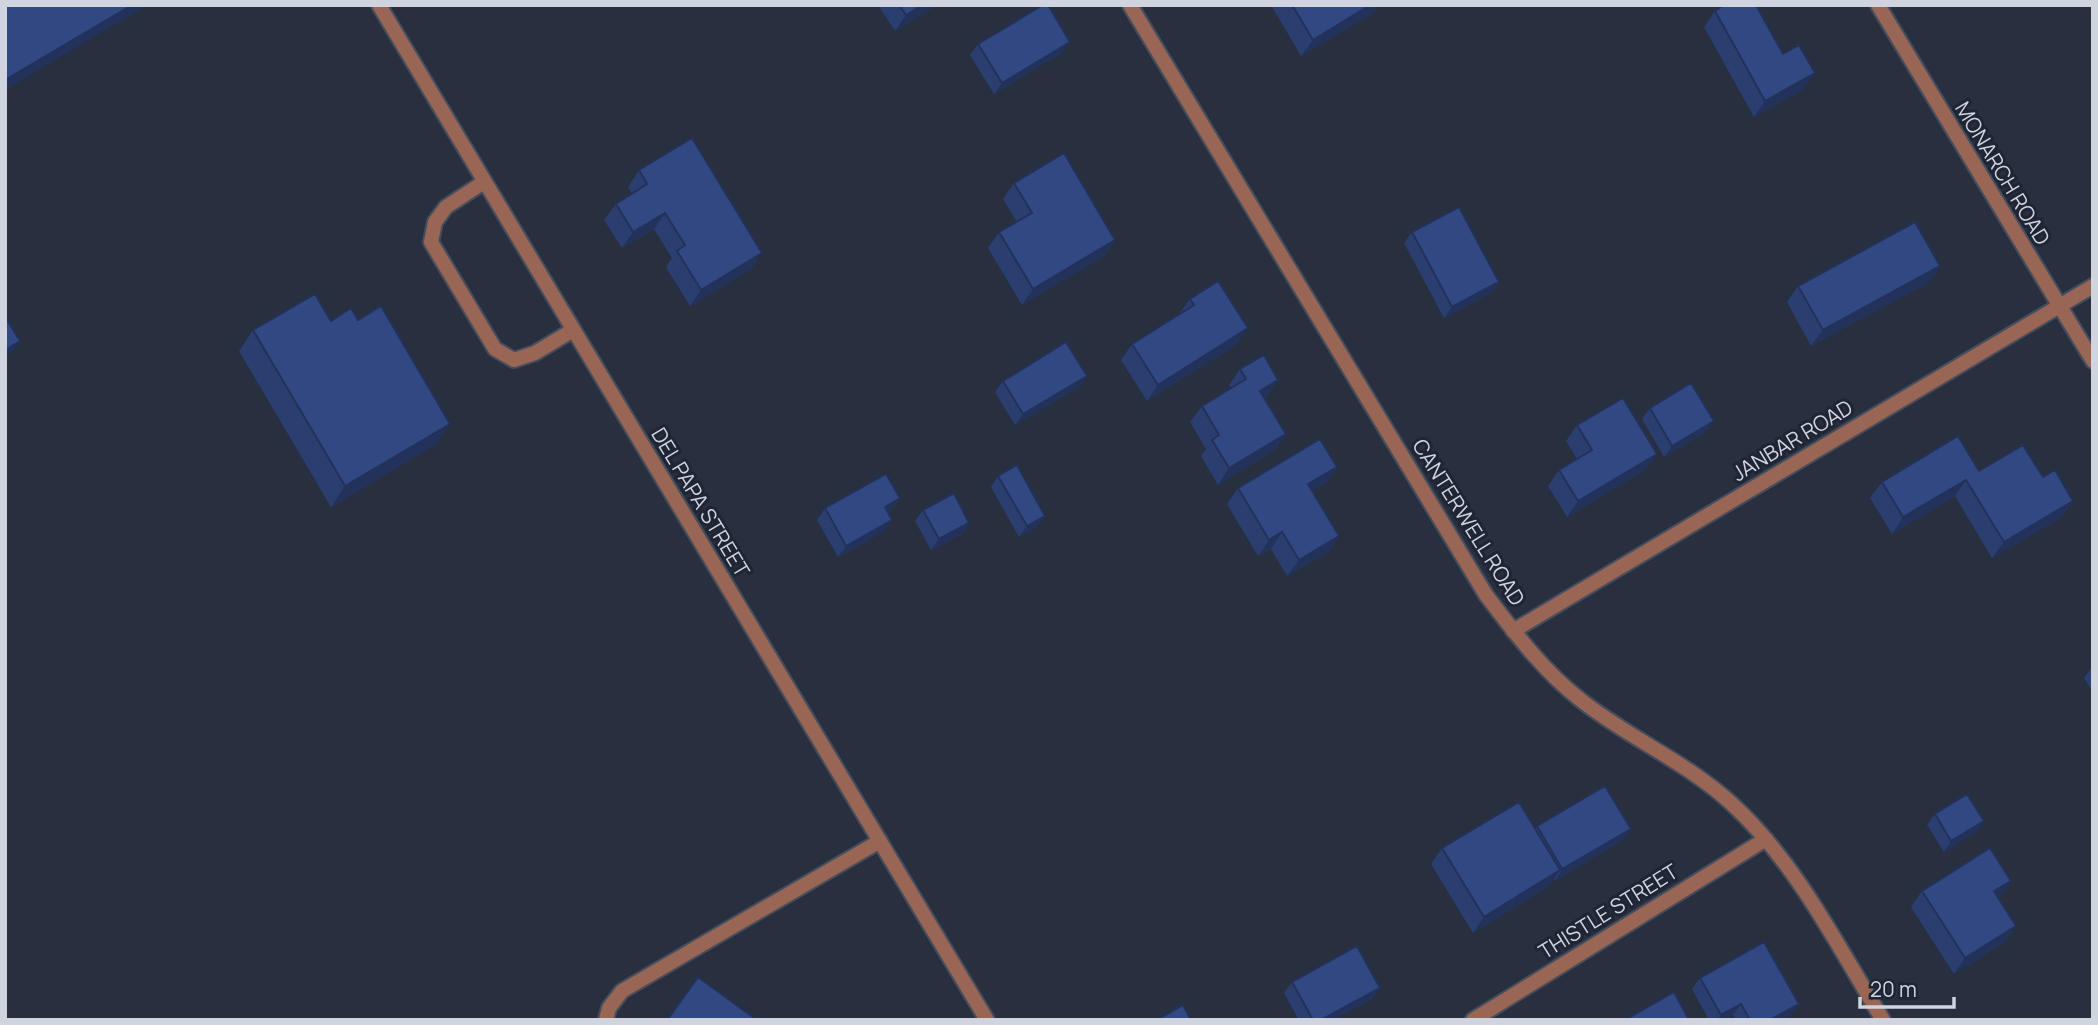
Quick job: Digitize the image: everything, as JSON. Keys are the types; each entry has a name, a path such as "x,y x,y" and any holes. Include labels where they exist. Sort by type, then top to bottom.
{"street":[{"name":"DEL PAPA STREET","path":"379,5 987,1020"},
{"name":"CANTERWELL ROAD","path":"1130,5 1486,595 1513,631 1582,701 1692,773 1731,803 1766,839 1802,888 1883,1020"},
{"name":"MONARCH ROAD","path":"1878,5 2093,362"},
{"path":"484,182 446,207 435,222 431,242 455,284 495,349 514,360 535,353 573,330"},
{"name":"JANBAR ROAD","path":"1513,631 2093,286"},
{"name":"THISTLE STREET","path":"1473,1020 1766,839"},
{"path":"606,1020 609,1007 622,991 880,841"}],"building":[{"path":"5,5 132,5 5,80"},
{"path":"899,5 922,5 906,15"},
{"path":"1043,5 1048,5 1070,42 1002,83 978,44"},
{"path":"1292,5 1370,5 1313,40"},
{"path":"1724,5 1756,5 1783,54 1799,45 1815,73 1765,101 1715,11"},
{"path":"692,138 762,253 701,290 677,251 685,245 665,213 633,232 616,204 647,184 639,170"},
{"path":"1064,153 1115,240 1033,289 999,232 1032,213 1014,183"},
{"path":"1459,207 1499,282 1452,307 1412,232"},
{"path":"1915,222 1940,266 1823,330 1798,286"},
{"path":"1218,281 1248,328 1158,385 1132,344 1194,305 1190,299"},
{"path":"315,294 331,321 351,308 358,320 381,306 450,424 345,486 253,330"},
{"path":"5,317 20,341 5,350"},
{"path":"1066,342 1087,376 1023,414 1003,381"},
{"path":"1264,355 1278,380 1260,391 1286,434 1229,468 1212,440 1219,435 1202,406 1246,379 1240,369"},
{"path":"1691,383 1714,421 1672,446 1650,408"},
{"path":"1623,398 1657,454 1578,501 1559,470 1592,450 1577,425"},
{"path":"1958,436 1979,471 2023,445 2043,477 2055,470 2073,501 2004,542 1966,480 1903,517 1882,482"},
{"path":"1320,439 1337,467 1308,484 1339,536 1299,560 1282,532 1269,540 1238,488"},
{"path":"1017,465 1045,516 1027,526 998,476"},
{"path":"886,474 900,498 885,507 892,520 846,546 825,508"},
{"path":"954,493 969,523 939,539 923,510"},
{"path":"1605,786 1631,829 1562,869 1537,826"},
{"path":"1967,794 1984,821 1951,841 1935,814"},
{"path":"1519,802 1560,870 1484,917 1442,848"},
{"path":"1990,848 2011,881 1994,891 2016,926 1965,958 1922,891"},
{"path":"1764,942 1799,1004 1770,1020 1750,1020 1741,1004 1721,1015 1700,978"},
{"path":"1357,946 1380,988 1321,1020 1313,1020 1292,982"},
{"path":"698,977 757,1020 668,1019"},
{"path":"1674,992 1689,1020 1625,1020"},
{"path":"1183,1005 1191,1020 1157,1020"}]}
